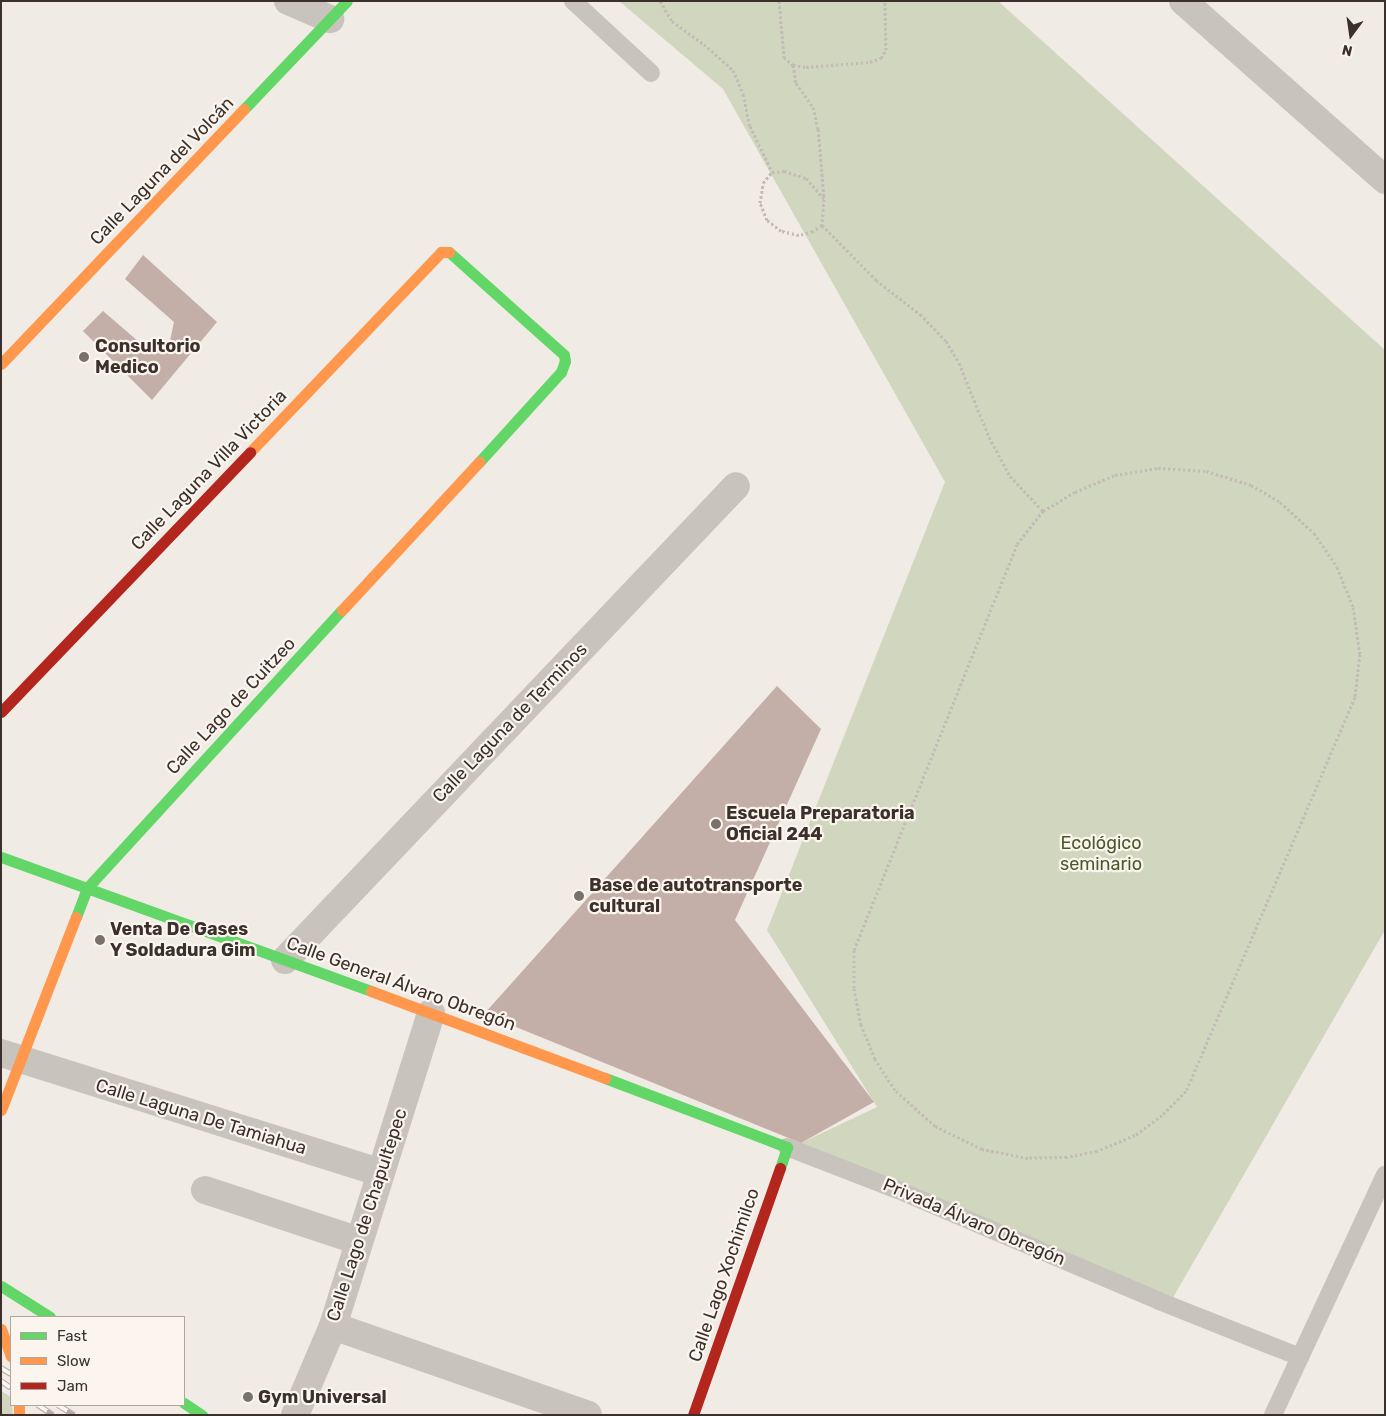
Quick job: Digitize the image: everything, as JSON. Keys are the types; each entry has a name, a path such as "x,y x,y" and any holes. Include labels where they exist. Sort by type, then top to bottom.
{"street":[{"path":"288,1 339,10"},
{"path":"1184,1 1385,180"},
{"name":"Calle Laguna del Volcán","path":"1,364 339,10"},
{"name":"Calle Laguna Villa Victoria","path":"1,712 442,252 452,253 561,351 565,361 561,372"},
{"name":"Calle Lago de Cuitzeo","path":"1,1110 11,1057 88,888 561,372"},
{"name":"Calle Laguna de Terminos","path":"285,960 736,486"},
{"name":"Calle General Álvaro Obregón","path":"1,857 431,1013 788,1147"},
{"name":"Calle Lago de Chapultepec","path":"295,1415 332,1326 431,1013"},
{"name":"Calle Laguna De Tamiahua","path":"11,1057 381,1173"},
{"name":"Calle Lago Xochimilco","path":"693,1415 788,1147"},
{"path":"205,1190 359,1241"},
{"path":"1,1286 48,1316"},
{"path":"332,1326 588,1415"},
{"path":"1,1329 10,1353"},
{"path":"185,1404 202,1415"}],"lane":[{"path":"572,1 651,74"},
{"name":"Privada Álvaro Obregón","path":"788,1147 898,1190 1159,1301 1300,1357"},
{"path":"1273,1415 1385,1175"}],"path":[{"path":"660,1 672,21 704,44 733,70 743,94 750,126 772,172"},
{"path":"772,172 763,183 761,192 760,203 767,220 781,231 799,235 813,231 822,224 824,199 818,129 813,107 796,84 792,65 784,57 779,1"},
{"path":"792,65 806,66 870,62 881,58 886,50 885,1"},
{"path":"772,172 792,172 806,178 824,199"},
{"path":"822,224 876,280 920,314 946,341 959,363 989,437 1010,476 1043,512"},
{"path":"1158,468 1206,471 1251,486 1280,502 1314,533 1337,567 1353,607 1360,654 1355,697 1186,1091 1162,1115 1135,1135 1097,1151 1067,1157 1028,1158 982,1150 935,1126 896,1090 875,1058 861,1025 854,988 854,950 1017,544 1043,512 1075,492 1115,475 1158,468"}],"green space":[{"name":"Ecológico seminario","path":"619,1 998,1 1385,350 1385,930 1171,1301 801,1143 877,1107 767,930 945,482 723,89"},
{"path":"1,1391 10,1396 10,1406 12,1406 13,1415 1,1415"}],"building":[{"path":"143,255 217,322 152,400 83,331 103,311 153,354 170,341 174,322 125,279"},
{"name":"Escuela Preparatoria Oficial 244","path":"777,686 821,729 735,920 874,1102 801,1143 484,1014"}],"railway":[{"path":"1,1368 10,1373"},
{"path":"1,1381 10,1387"},
{"path":"40,1406 53,1415"},
{"path":"60,1406 74,1415"}],"traffic: fast":[{"path":"244,109 347,1"},
{"path":"449,252 564,355 565,361 561,372 479,462"},
{"path":"76,917 87,888 342,610"},
{"path":"1,857 371,991"},
{"path":"605,1078 787,1147 780,1168"},
{"path":"1,1286 48,1316"},
{"path":"185,1404 202,1415"}],"traffic: slow":[{"path":"1,364 244,109"},
{"path":"250,452 441,252 449,252"},
{"path":"342,610 479,462"},
{"path":"1,1110 76,917"},
{"path":"371,991 605,1078"},
{"path":"1,1329 10,1353"},
{"path":"19,1406 19,1415"}],"traffic: jam":[{"path":"1,712 250,452"},
{"path":"693,1415 780,1168"}],"place":[{"name":"Consultorio Medico","path":"84,357"},
{"name":"Escuela Preparatoria Oficial 244","path":"716,824"},
{"name":"Base de autotransporte cultural","path":"579,896"},
{"name":"Venta De Gases Y Soldadura Gim","path":"100,940"},
{"name":"Gym Universal","path":"248,1397"}]}
